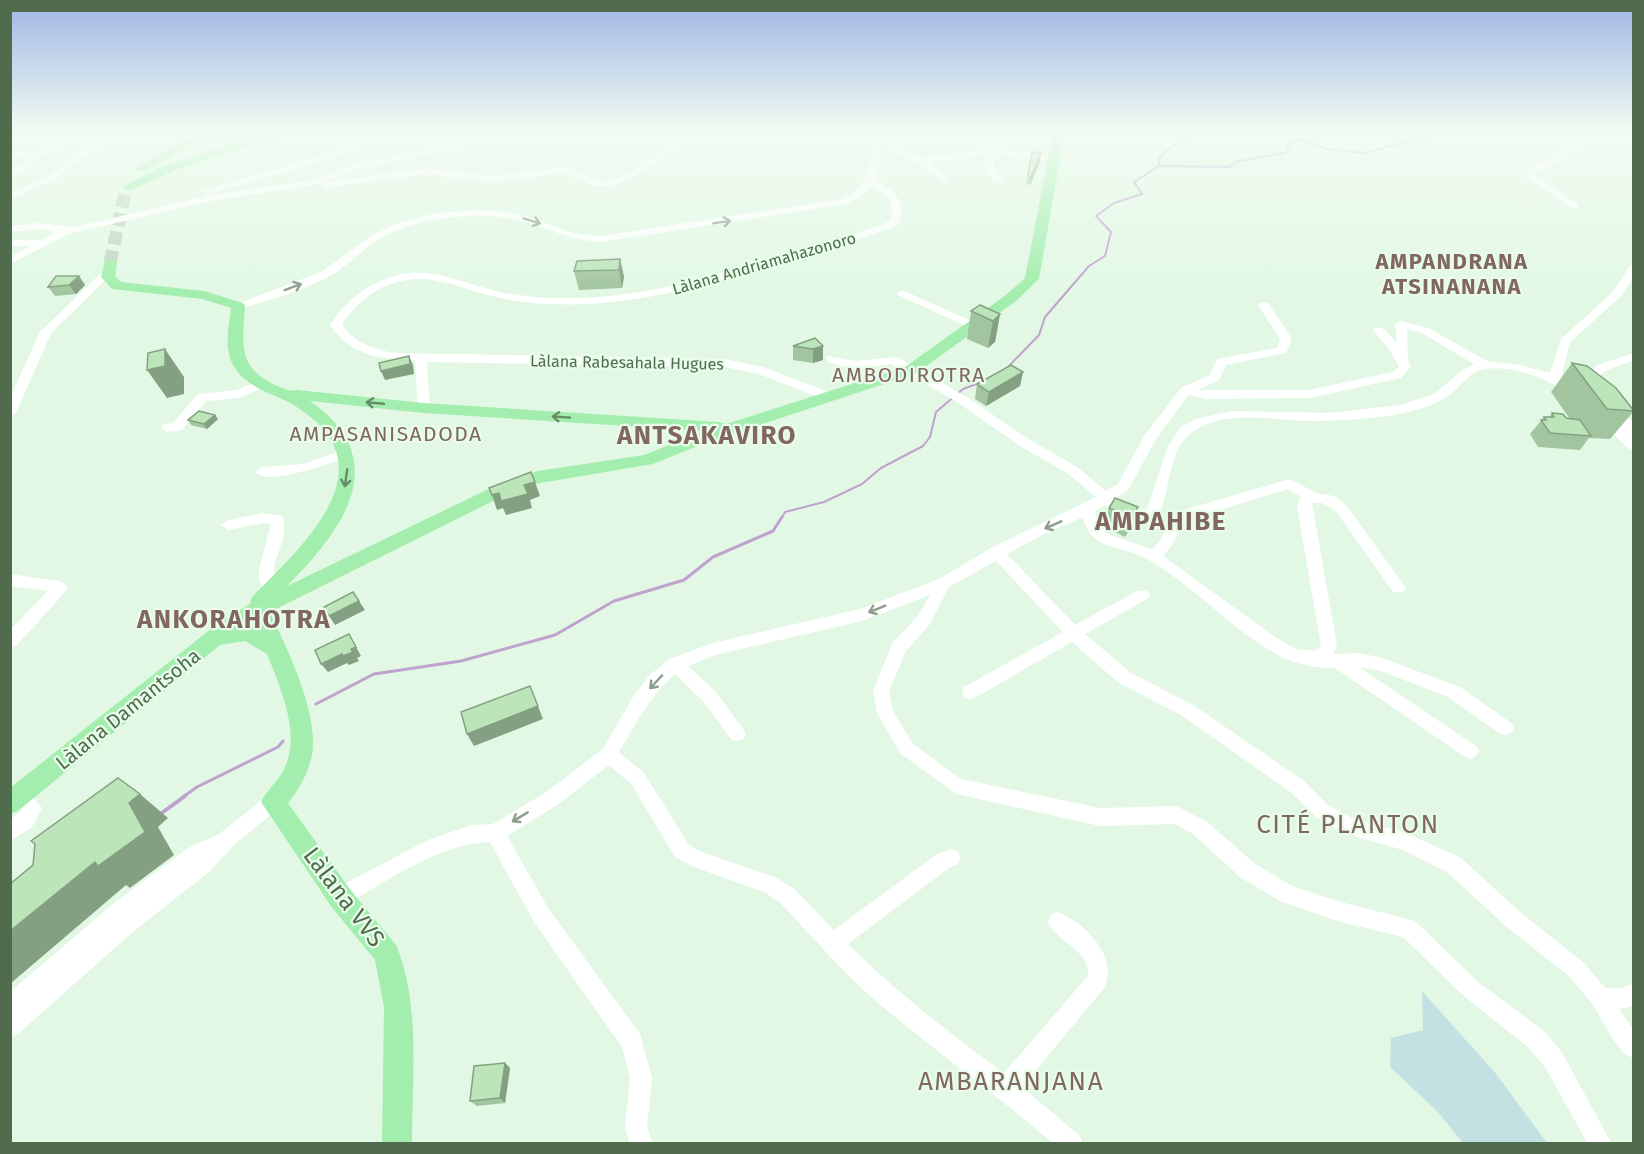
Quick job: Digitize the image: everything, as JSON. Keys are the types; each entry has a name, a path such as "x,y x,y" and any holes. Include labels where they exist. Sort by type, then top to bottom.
{"main road":[{"path":"127,190 131,186"},
{"name":"Làlana Damantsoha","path":"16,799 213,640 275,594 503,489 538,477 670,457 697,437 911,370 974,326 1032,279 1048,186"},
{"path":"111,276 204,295 238,306 234,351 240,366 258,385 320,404 424,408 697,437"},
{"path":"275,594 318,541 333,517 348,475 346,453 335,428 320,404"},
{"path":"252,611 293,697 302,743 287,789 273,802"},
{"path":"213,640 236,631 253,633 274,654"},
{"name":"Làlana VVS","path":"273,802 340,897 387,954 398,1008 397,1143"}],"street":[{"path":"10,197 34,186"},
{"path":"10,229 39,226 65,230 166,208 237,186"},
{"path":"208,195 299,186 311,188 325,186"},
{"path":"238,306 309,281 337,268 373,239 402,226 426,219 476,213 503,214 535,221 566,236 601,238 826,206 862,194 869,186"},
{"name":"Làlana Andriamahazonoro","path":"421,358 372,354 356,346 336,325 345,311 371,288 404,277 417,276 451,281 500,295 549,301 592,300 685,288 858,237 894,223 898,212 897,201 890,192 880,186"},
{"path":"1545,186 1575,206"},
{"path":"10,261 65,230"},
{"path":"10,243 45,243"},
{"path":"1555,377 1565,341 1616,295 1634,268"},
{"path":"10,413 46,332 81,299 111,276"},
{"path":"902,293 974,326"},
{"path":"340,897 435,846 472,834 495,833 551,799 609,754 639,702 655,681 675,664 713,649 862,615 944,583 996,552 1105,499 1123,487 1149,439 1185,391 1215,377 1221,362 1282,351 1286,339 1264,305"},
{"path":"1185,391 1207,395 1309,394 1397,375 1405,366 1401,324 1424,330 1485,365 1521,369 1555,377 1580,393 1634,446"},
{"path":"1379,330 1394,346 1405,366"},
{"path":"1634,356 1601,368 1595,375 1600,398 1634,431"},
{"path":"421,358 424,408"},
{"name":"Làlana Rabesahala Hugues","path":"421,358 725,363 762,371 827,396"},
{"path":"831,359 855,365 893,360 1072,470 1123,512 1136,516 1153,513 1175,441 1185,431 1217,417 1236,414 1312,417 1387,412 1426,403 1446,392 1462,375 1485,365"},
{"path":"167,428 177,427 202,397 239,394 258,385"},
{"path":"262,472 304,468 346,453"},
{"path":"1153,556 1167,547 1173,527 1185,515 1290,484 1313,497 1331,500 1341,508 1398,588"},
{"path":"1313,497 1306,500 1304,506 1329,646 1325,654 1316,658"},
{"path":"1088,509 1093,530 1104,539 1153,556 1269,642 1293,655 1316,658 1321,662 1359,660 1382,665 1454,692 1505,728"},
{"path":"228,525 262,518 277,520 278,529 270,552 266,577 275,594"},
{"path":"996,552 1074,634 1125,678 1187,710 1298,788 1322,811 1348,826 1406,842 1454,865 1514,920 1576,969 1600,998 1622,1033 1634,1047"},
{"path":"10,580 60,589 10,641"},
{"path":"944,583 924,620 899,647 881,691 885,713 907,749 957,786 1100,817 1177,814 1200,828 1247,870 1287,894 1337,911 1408,928 1471,989 1537,1040 1553,1059 1600,1143"},
{"path":"970,692 1142,595"},
{"path":"1336,660 1470,751"},
{"path":"675,664 710,697 737,734"},
{"path":"609,754 638,779 682,850 694,858 770,885 786,895 880,991 948,1046 1006,1088 1072,1143"},
{"path":"10,832 25,821 33,808 16,799"},
{"path":"10,1026 128,923 201,866 230,837 273,802"},
{"path":"495,833 541,915 632,1042 641,1078 636,1127 642,1143"},
{"path":"10,1006 121,910 195,854 230,837"},
{"path":"833,943 944,860 951,858"},
{"path":"1006,1088 1098,980 1101,969 1095,955 1058,922"},
{"path":"1600,998 1625,999 1634,993"}],"shaded area":[{"path":"1422,991 1497,1075 1547,1143 1463,1143 1437,1111 1390,1067 1391,1038 1423,1030"}],"building":[{"path":"620,259 619,270 574,271 577,261"},
{"path":"56,276 79,276 69,285 48,287"},
{"path":"980,305 1000,314 993,321 971,311"},
{"path":"815,338 823,346 813,349 793,346"},
{"path":"165,349 165,366 147,370 148,353"},
{"path":"409,356 410,364 381,371 379,363"},
{"path":"1572,363 1587,366 1616,388 1634,411 1607,409"},
{"path":"1011,365 1023,372 989,392 977,384"},
{"path":"199,411 215,415 204,424 188,420"},
{"path":"1552,413 1580,420 1591,436 1550,433 1541,420 1546,420 1544,417 1554,417"},
{"path":"531,472 535,482 524,485 528,494 501,501 499,493 492,495 489,488"},
{"path":"1115,498 1138,507 1132,518 1109,508"},
{"path":"353,592 359,601 329,616 324,607"},
{"path":"349,634 356,647 351,649 353,652 343,656 342,654 321,664 315,650"},
{"path":"530,686 538,706 467,734 461,712"},
{"path":"118,778 140,794 129,803 145,832 98,866 95,862 10,931 10,884 33,865 35,844 31,841"},
{"path":"505,1063 500,1098 470,1101 474,1066"}],"waterway":[{"path":"1006,369 1039,335 1045,317 1089,266 1105,256 1111,232 1096,216 1114,203 1142,194 1137,186"},
{"path":"781,519 785,512 824,502 862,484 881,468 923,446 930,437 936,412 963,389 982,382"},
{"path":"316,704 374,674 461,661 555,635 614,601 684,580 713,557 773,531 782,517"},
{"path":"183,797 197,787 278,747 283,741"},
{"path":"159,815 185,796"}],"tunnel":[{"path":"110,263 125,193"}],"district":[{"name":"AMPANDRANA ATSINANANA","path":"1452,274"},
{"name":"AMBODIROTRA","path":"909,375"},
{"name":"AMPASANISADODA","path":"386,434"},
{"name":"ANTSAKAVIRO","path":"707,435"},
{"name":"AMPAHIBE","path":"1161,521"},
{"name":"ANKORAHOTRA","path":"234,619"},
{"name":"CITÉ PLANTON","path":"1348,824"},
{"name":"AMBARANJANA","path":"1011,1081"}]}
